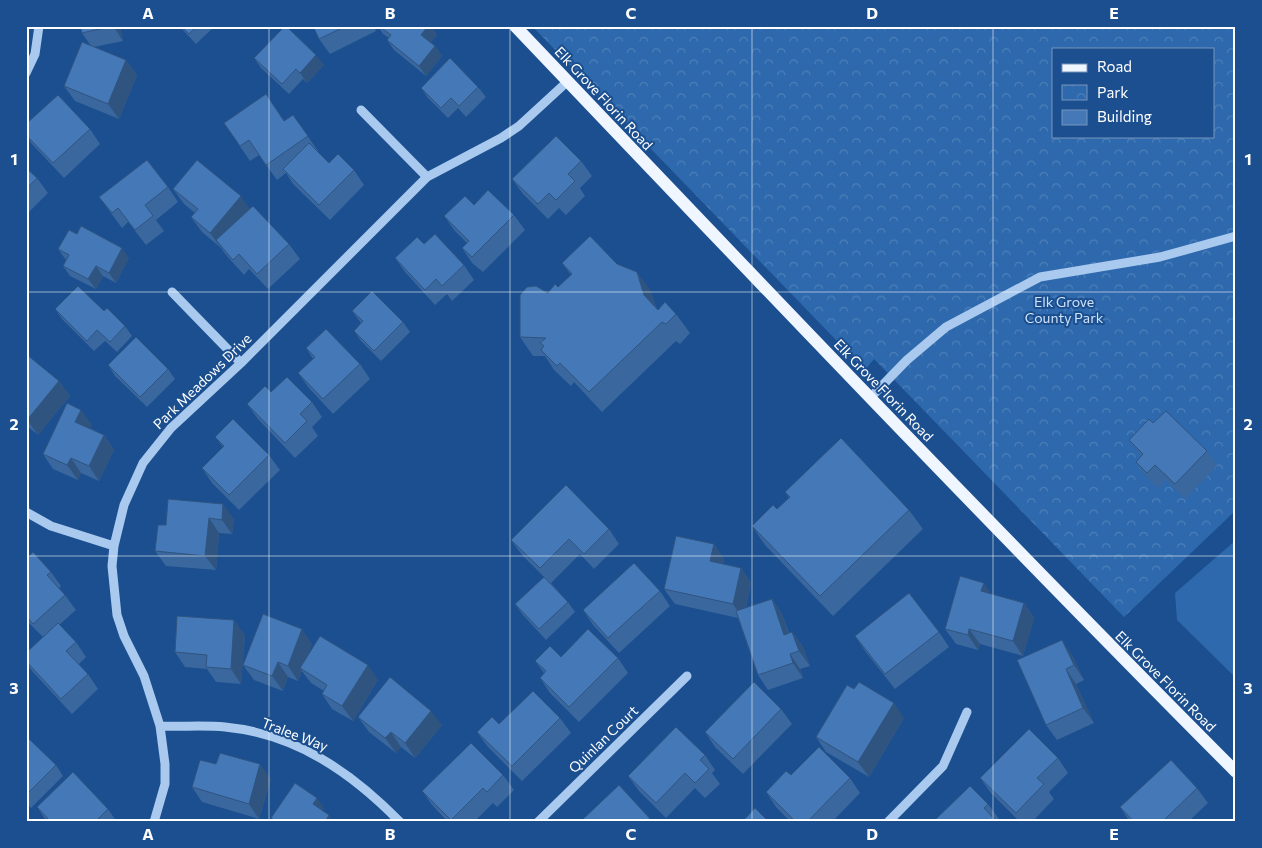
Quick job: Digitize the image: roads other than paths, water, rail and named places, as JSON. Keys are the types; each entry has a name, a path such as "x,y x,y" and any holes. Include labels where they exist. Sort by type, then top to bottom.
{"main road":[{"name":"Elk Grove Florin Road","path":"515,26 870,398 1079,614 1236,772"}],"street":[{"path":"26,73 35,54 39,26"},
{"name":"Park Meadows Drive","path":"154,822 165,784 165,764 160,726 147,683 124,636 117,615 112,566 114,546 124,505 143,464 171,428 241,363 427,177 513,130 568,81"},
{"path":"361,110 427,177"},
{"path":"870,398 907,360 946,327 1040,277 1160,257 1236,236"},
{"path":"172,292 241,363"},
{"path":"26,512 51,526 114,546"},
{"name":"Quinlan Court","path":"538,822 687,676"},
{"path":"888,822 943,766 967,712"},
{"name":"Tralee Way","path":"160,726 224,727 268,735 309,751 347,773 400,822"}],"park label":[{"name":"Elk Grove County Park","path":"1064,310"}]}
